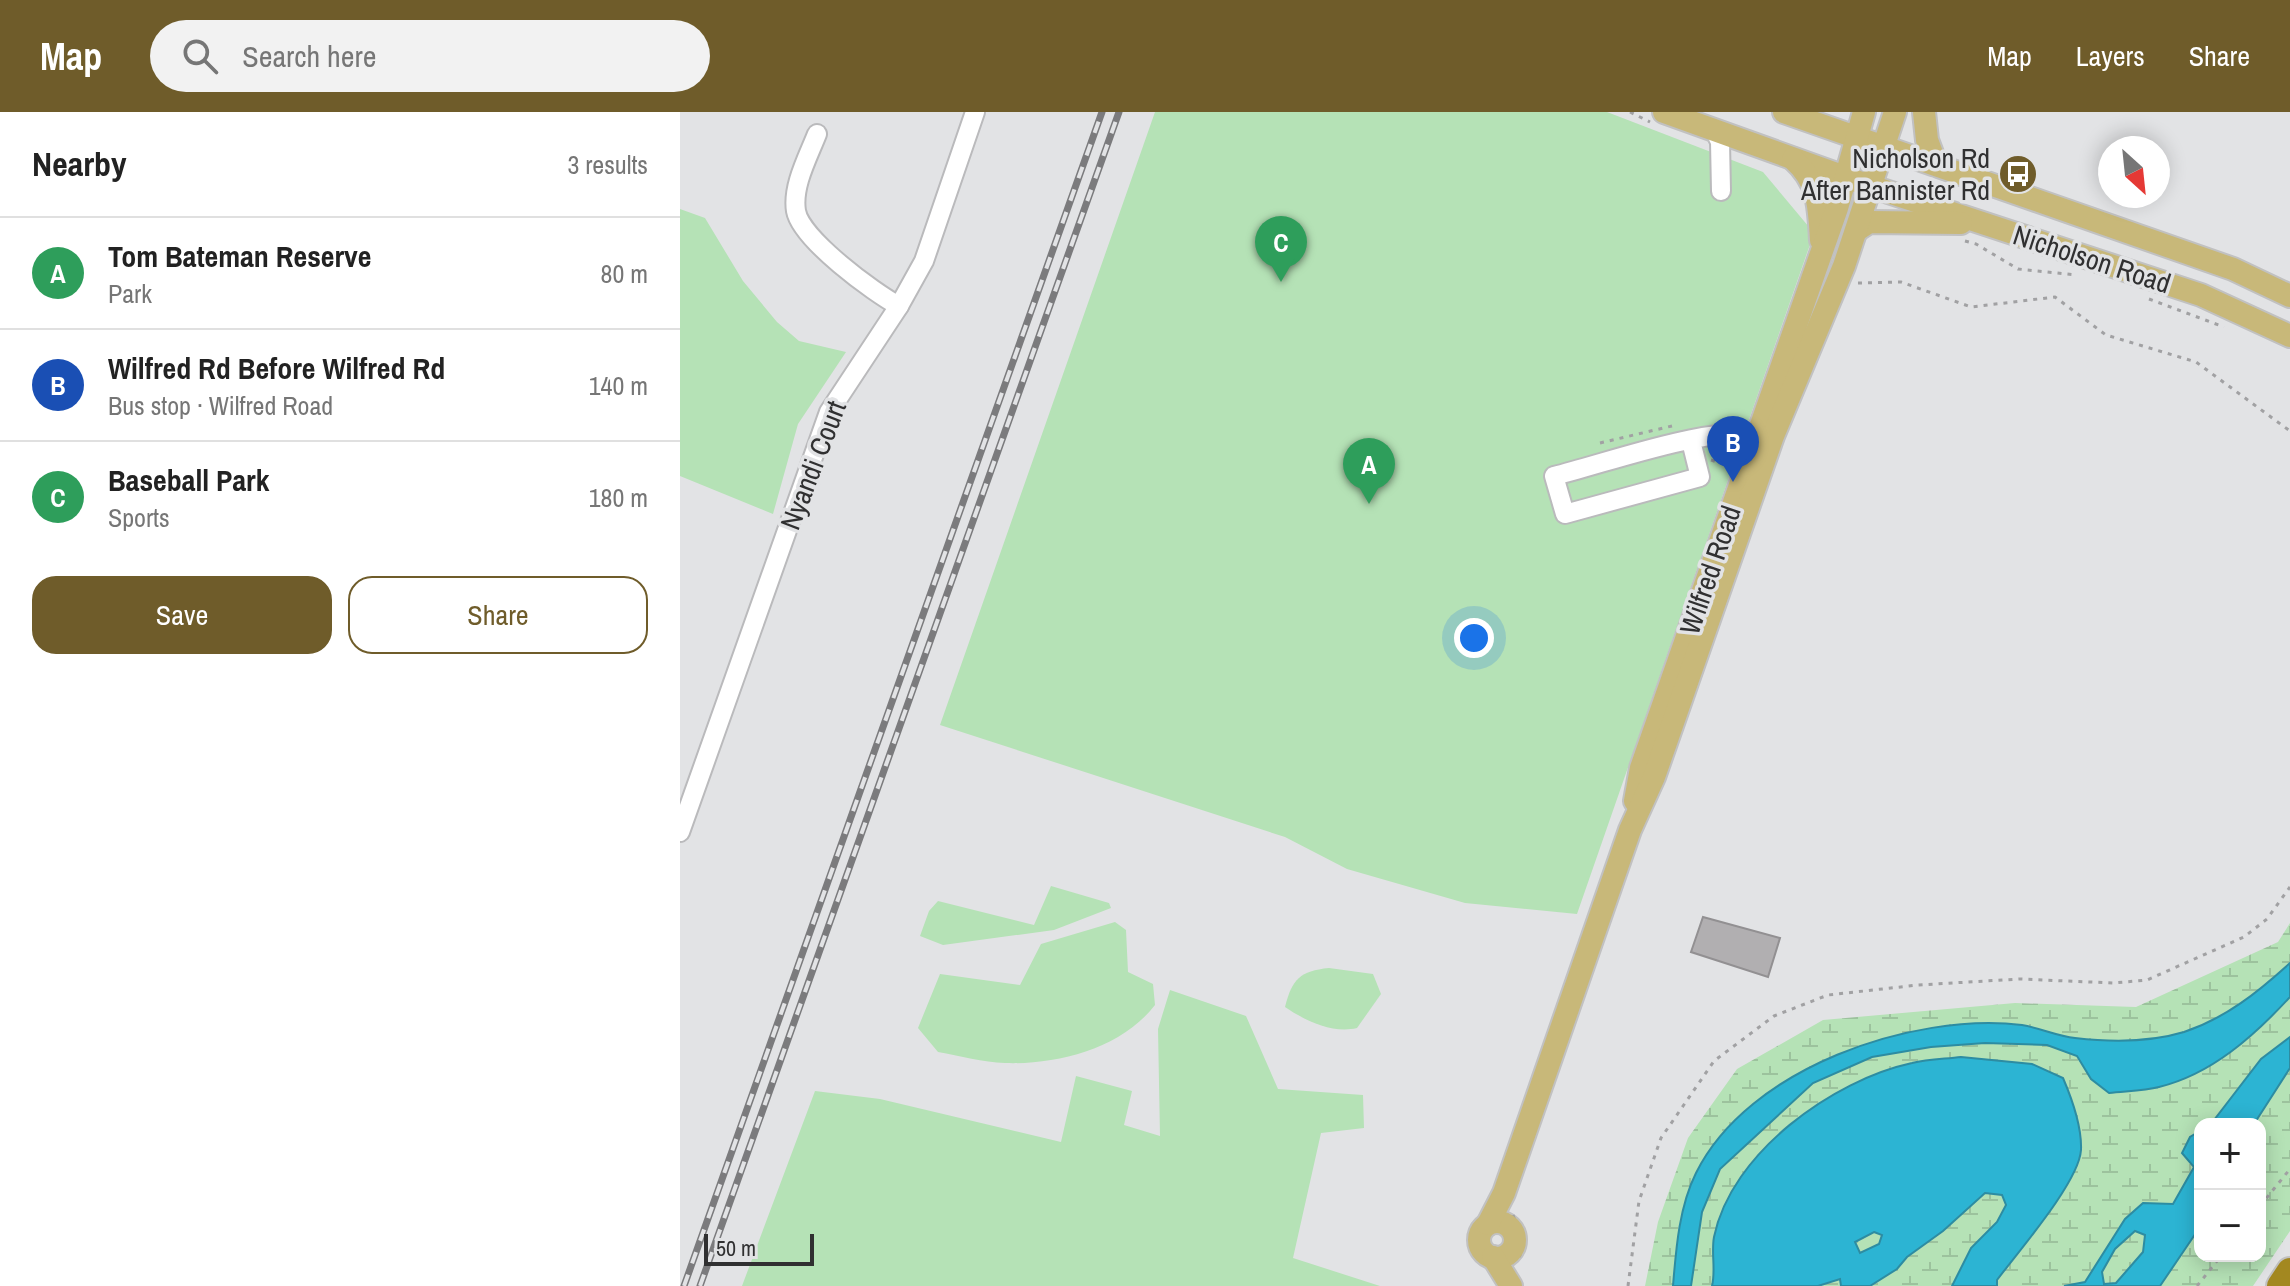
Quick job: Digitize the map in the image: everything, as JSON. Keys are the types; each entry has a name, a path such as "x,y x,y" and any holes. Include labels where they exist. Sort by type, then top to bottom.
{"highway":[{"path":"2280,1286 2290,1271"}],"main road":[{"name":"Nicholson Road","path":"1664,112 1870,186 2201,295 2290,336"},
{"name":"Nicholson Road","path":"1784,112 2233,269 2290,296"},
{"name":"Wilfred Road","path":"1511,1286 1500,1256 1514,1239 1497,1224 1504,1193 1630,830 1654,777 1766,434 1864,112"},
{"name":"Wilfred Road","path":"1766,434 1857,230 1881,147 1895,112"},
{"path":"1924,112 1927,140 1936,164"},
{"path":"1789,156 1813,180 1819,197 1822,249"},
{"path":"1857,230 1869,222 1984,224"}],"street":[{"name":"Nyandi Court","path":"680,832 829,412 899,306 924,261 975,112"},
{"path":"1714,129 1720,142 1721,191"},
{"path":"817,134 797,189 796,213 809,234 874,291 899,306"},
{"path":"1691,441 1700,477 1565,514 1554,476 1691,441 1734,432 1766,434"}],"path":[{"path":"1955,239 1976,244 2018,269 2082,277"},
{"path":"1847,279 1901,282 1971,307 2055,297 2106,335 2196,362 2290,431"},
{"path":"2148,298 2227,328"},
{"path":"1710,460 1737,470"},
{"path":"1628,1286 1639,1201 1661,1138 1714,1061 1774,1016 1828,995 1918,985 2020,979 2113,983 2147,980 2244,937 2267,919 2289,890"},
{"path":"2266,1199 2290,1169"},
{"path":"2197,1286 2216,1262"}],"green space":[{"path":"1155,112 1607,112 1763,172 1814,233 1577,914 1465,903 1347,869 1285,837 940,725"},
{"path":"680,209 705,218 743,281 777,322 799,341 846,352 798,424 773,514 680,476"},
{"path":"1051,886 1109,903 1111,908 1054,930 943,945 920,936 929,911 938,901 1034,925"},
{"path":"1115,922 1126,930 1128,972 1153,984 1155,1005 1141,1020 1107,1043 1046,1061 997,1062 938,1052 918,1028 940,974 1020,985 1041,944"},
{"path":"2290,923 2290,1231 2253,1286 1645,1286 1658,1222 1688,1138 1737,1069 1823,1020 2015,1003 2136,1007 2278,942"},
{"path":"1329,968 1373,974 1381,994 1357,1028 1328,1027 1285,1007 1299,978 1311,971"},
{"path":"1170,990 1246,1016 1278,1089 1363,1095 1364,1128 1321,1133 1293,1258 1380,1286 742,1286 815,1091 880,1099 1061,1142 1076,1076 1132,1091 1124,1125 1160,1136 1158,1029"}],"water":[{"path":"2290,963 2290,997 2262,1026 2214,1063 2159,1087 2109,1093 2091,1079 2077,1056 2047,1045 1985,1043 1931,1047 1872,1057 1813,1083 1720,1169 1702,1212 1691,1286 1673,1286 1682,1214 1696,1173 1720,1136 1753,1104 1793,1077 1837,1055 1884,1038 1932,1028 1979,1023 2022,1025 2068,1037 2102,1040 2171,1035 2228,1012"},
{"path":"2290,1037 2290,1068 2258,1118 2216,1118 2261,1059"},
{"path":"1961,1057 2032,1064 2063,1078 2080,1132 2081,1150 2070,1180 1997,1280 1997,1286 1952,1286 1971,1248 1997,1222 2006,1205 2002,1195 1985,1193 1943,1231 1907,1257 1897,1269 1870,1286 1841,1286 1840,1279 1818,1286 1712,1286 1714,1237 1724,1206 1741,1177 1763,1150 1790,1125 1819,1103 1882,1072 1912,1063","holes":["1874,1232 1882,1235 1879,1244 1860,1253 1855,1242"]},
{"path":"2194,1135 2194,1167 2182,1153 2190,1137"},
{"path":"2194,1167 2194,1236 2160,1286 2064,1286 2085,1282 2125,1219 2143,1203 2173,1204","holes":["2135,1231 2145,1235 2143,1252 2116,1283 2104,1284 2102,1272 2115,1249"]}],"building":[{"path":"1703,917 1780,938 1768,977 1691,952"}],"railway":[{"path":"684,1286 1102,112"},
{"path":"700,1286 1119,112"}],"place":[{"name":"Nicholson Rd After Bannister Rd","path":"2018,174"},
{"name":"Baseball Park","path":"1281,282"},
{"name":"Wilfred Rd Before Wilfred Rd","path":"1733,482"},
{"name":"Tom Bateman Reserve","path":"1369,504"}]}
